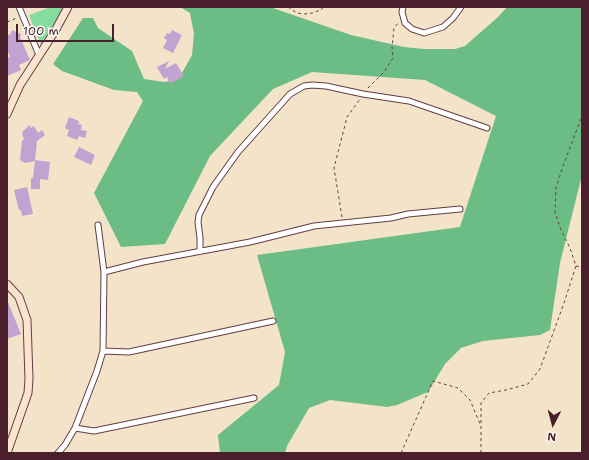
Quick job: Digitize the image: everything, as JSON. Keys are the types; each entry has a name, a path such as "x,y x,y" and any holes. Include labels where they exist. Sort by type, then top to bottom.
{"main road":[{"path":"7,114 20,85 68,7"},
{"path":"7,284 19,297 27,320 29,379 28,393 7,453"}],"street":[{"path":"19,7 39,55"},
{"path":"404,7 402,12 405,23 412,29 424,33 443,27 453,18 461,7"},
{"path":"200,251 199,215 211,191 238,152 290,94 304,86 326,86 363,94 409,101 488,128"},
{"path":"104,272 143,262 250,242 314,226 460,209"},
{"path":"58,453 65,445 75,428 103,351 104,272 98,225"},
{"path":"103,351 129,352 273,320"},
{"path":"75,428 94,431 254,398"}],"path":[{"path":"288,7 297,13 304,14 321,10 323,7"},
{"path":"7,22 23,16"},
{"path":"343,223 334,168 347,117 363,94 384,72 393,58 392,47 394,28 403,17"},
{"path":"481,453 481,403 489,393 528,384 540,369 576,266 555,212 556,188 582,116"},
{"path":"576,266 582,267"},
{"path":"401,453 432,381 458,388 470,400 480,425"}],"green space":[{"path":"51,7 64,7 41,45 29,15"},
{"path":"180,7 270,7 351,35 404,47 424,49 455,49 465,46 498,17 507,7 582,7 582,175 560,263 550,330 540,335 483,341 461,348 445,364 428,392 397,405 387,407 330,400 309,408 287,446 285,453 220,453 218,435 279,385 285,352 257,255 460,227 496,116 425,80 312,72 273,89 210,156 165,244 121,247 94,193 143,101 137,92 114,90 62,71 53,64 83,18 93,18 98,28 132,51 144,79 164,82 174,80 182,73 192,55 194,34 190,13"}],"building":[{"path":"12,30 21,34 20,37 30,60 19,65 21,70 7,76 7,58 10,57 7,49 7,34 10,35"},
{"path":"172,30 182,35 173,53 163,48 167,40 164,38 167,33 170,34"},
{"path":"169,61 165,69 176,63 184,76 170,84 167,77 164,79 157,67"},
{"path":"69,117 79,121 78,124 82,125 81,130 87,131 85,138 79,136 77,140 67,136 69,130 65,128"},
{"path":"30,125 31,128 34,126 38,133 42,130 45,135 37,141 35,161 25,163 20,160 22,141 24,139 22,134 23,131"},
{"path":"79,147 95,155 91,165 74,157"},
{"path":"35,160 50,162 48,180 40,179 40,189 31,189 31,178 33,178"},
{"path":"27,187 33,214 22,216 14,190"},
{"path":"7,300 21,334 7,339"}]}
